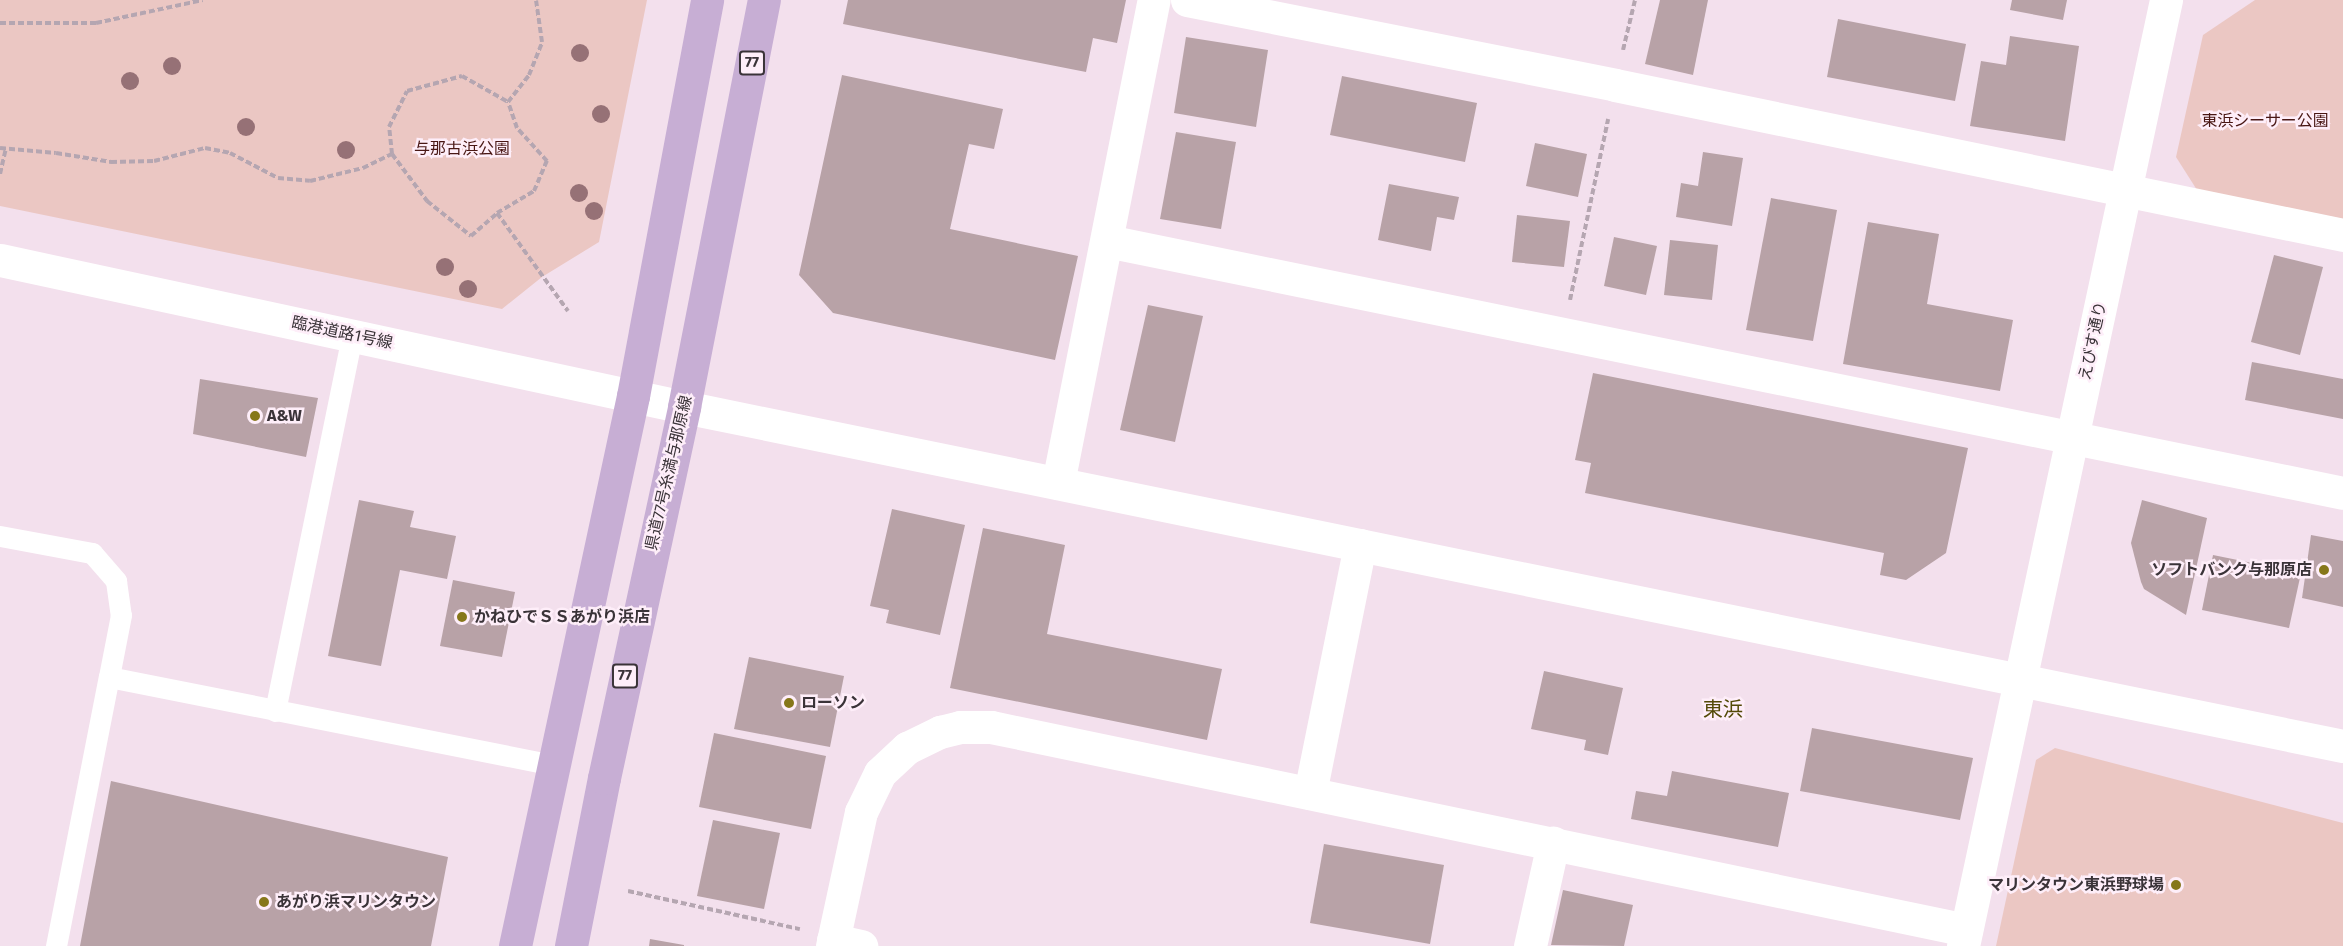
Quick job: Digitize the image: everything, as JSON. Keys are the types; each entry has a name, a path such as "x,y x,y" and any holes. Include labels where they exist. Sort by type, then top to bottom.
{"main road":[{"path":"515,946 633,396 706,0"},
{"name":"県道77号糸満与那原線","path":"572,946 608,756 684,407 764,0"}],"street":[{"path":"1058,483 1154,0"},
{"path":"1187,0 1615,85 2343,235"},
{"name":"えびす通り","path":"1964,938 2166,0"},
{"path":"1107,241 2343,493"},
{"name":"臨港道路1号線","path":"0,260 684,407 2343,746"},
{"path":"1310,793 1360,545"},
{"path":"834,941 861,812 880,773 907,747 940,732 960,727 991,728 1553,843 1964,938"},
{"path":"1530,946 1553,843"}],"lane":[{"path":"274,711 352,335"},
{"path":"0,536 92,553 116,581 121,615 56,946"},
{"path":"109,677 554,765"}],"path":[{"path":"0,23 96,23 203,0"},
{"path":"508,102 529,75 542,42 536,0"},
{"path":"1563,333 1635,0"},
{"path":"462,76 508,102 518,128 547,162 534,191 497,213 471,236 427,201 392,154 389,127 407,91 462,76"},
{"path":"0,148 56,153 111,162 154,161 206,148 230,153 278,178 310,181 363,168 392,154"},
{"path":"0,174 6,149"},
{"path":"497,213 568,311"},
{"path":"628,891 834,941"}],"green space":[{"name":"与那古浜公園","path":"0,0 647,0 599,242 542,277 502,309 0,206"},
{"name":"東浜シーサー公園","path":"2255,0 2343,0 2343,219 2197,190 2176,157 2203,35"},
{"name":"マリンタウン東浜野球場","path":"2055,748 2343,823 2343,946 1996,946 2036,760"}],"building":[{"path":"848,0 1126,0 1117,43 1093,38 1086,72 843,24"},
{"path":"1660,0 1708,0 1693,75 1645,64"},
{"path":"2012,0 2067,0 2063,20 2010,10"},
{"path":"1838,19 1966,44 1955,101 1827,77"},
{"path":"2010,36 2079,46 2065,141 1970,126 1981,61 2006,65"},
{"path":"1186,37 1268,50 1256,127 1174,113"},
{"path":"842,75 1003,109 994,149 969,144 950,229 1078,256 1055,360 833,313 799,275"},
{"path":"1342,76 1477,103 1465,162 1330,135"},
{"path":"1176,132 1236,142 1221,229 1160,219"},
{"path":"1535,143 1587,154 1578,197 1526,186"},
{"path":"1703,152 1743,158 1732,226 1676,217 1681,183 1698,186"},
{"path":"1389,184 1459,197 1454,220 1437,217 1431,251 1378,240"},
{"path":"1771,198 1837,210 1813,341 1746,330"},
{"path":"1517,215 1570,221 1564,267 1512,262"},
{"path":"1868,222 1939,234 1927,304 2013,320 2000,391 1843,364"},
{"path":"1614,237 1657,246 1646,295 1604,286"},
{"path":"1670,240 1718,245 1712,300 1664,295"},
{"path":"2274,255 2323,267 2300,355 2251,342"},
{"path":"1148,305 1203,316 1175,442 1120,430"},
{"path":"2252,362 2343,379 2343,419 2245,400"},
{"path":"1593,373 1968,448 1946,553 1906,580 1880,575 1884,553 1585,493 1591,463 1575,460"},
{"name":"A&W","path":"200,379 318,398 306,457 193,434"},
{"path":"359,500 414,511 410,527 456,536 447,579 400,570 381,666 328,656"},
{"path":"2142,500 2207,518 2186,615 2144,589 2141,582 2131,543"},
{"path":"892,509 965,525 940,635 886,623 889,610 870,606"},
{"path":"983,528 1065,545 1047,634 1222,669 1207,740 950,688"},
{"name":"ソフトバンク与那原店","path":"2311,535 2343,541 2343,607 2302,598"},
{"path":"2213,555 2301,573 2289,628 2202,610"},
{"path":"453,580 515,592 502,657 440,646"},
{"name":"ローソン","path":"749,657 844,676 830,747 734,729"},
{"path":"1544,671 1623,688 1608,755 1584,750 1586,740 1531,729"},
{"path":"1812,728 1973,758 1960,820 1800,791"},
{"path":"714,733 826,756 811,829 699,807"},
{"path":"1672,771 1789,793 1778,847 1631,819 1636,791 1667,796"},
{"name":"あがり浜マリンタウン","path":"111,781 448,857 431,946 80,946"},
{"path":"713,820 780,833 764,909 697,896"},
{"path":"1324,844 1444,865 1430,944 1310,923"},
{"path":"1563,890 1633,905 1624,946 1551,945"},
{"path":"650,939 684,945 684,946 649,946"}],"place":[{"name":"A&W","path":"255,416"},
{"name":"ソフトバンク与那原店","path":"2324,570"},
{"name":"かねひでＳＳあがり浜店","path":"462,617"},
{"name":"ローソン","path":"789,703"},
{"name":"マリンタウン東浜野球場","path":"2176,885"},
{"name":"あがり浜マリンタウン","path":"264,902"}],"district":[{"name":"東浜","path":"1723,709"}]}
